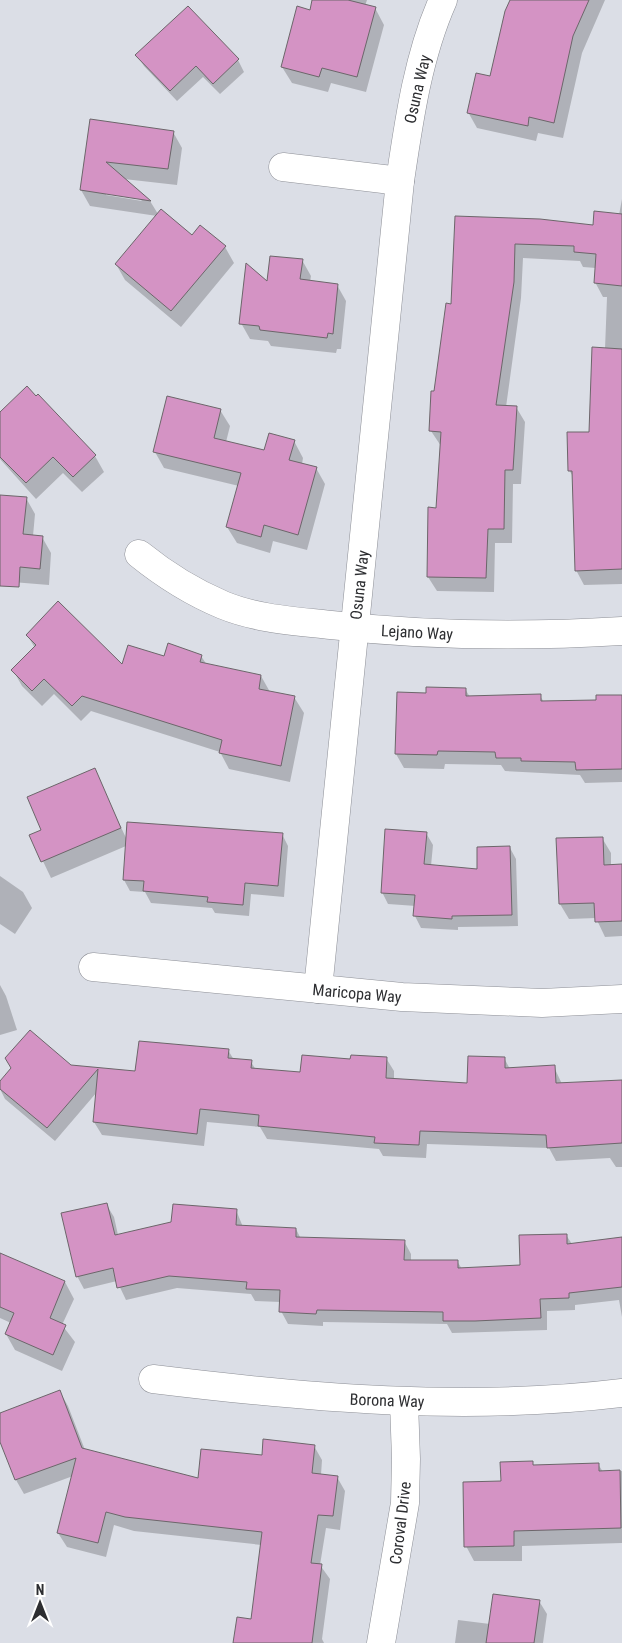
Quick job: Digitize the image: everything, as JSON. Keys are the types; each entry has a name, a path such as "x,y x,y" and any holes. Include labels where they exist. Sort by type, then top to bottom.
{"street":[{"name":"Osuna Way","path":"318,989 400,181 408,128 420,73 443,0"},
{"path":"283,167 400,181"},
{"name":"Lejano Way","path":"139,554 181,585 224,606 270,618 414,633 540,636 622,631"},
{"name":"Maricopa Way","path":"93,967 402,997 542,1002 622,999"},
{"name":"Borona Way","path":"153,1379 277,1394 404,1402 526,1400 622,1392"},
{"name":"Coroval Drive","path":"381,1643 405,1503 404,1402"}],"building":[{"path":"312,0 348,0 376,7 357,77 322,68 319,77 281,67 297,6 310,10"},
{"path":"510,0 589,0 573,36 554,123 529,117 528,126 467,113 476,73 490,76 505,11"},
{"path":"188,6 239,59 213,84 196,66 170,91 135,55"},
{"path":"90,119 174,131 168,169 106,162 151,201 80,190"},
{"path":"161,209 192,235 200,225 226,246 171,311 115,264"},
{"path":"594,211 622,214 622,286 594,283 596,254 574,252 574,246 515,244 514,282 496,405 517,406 513,470 505,470 504,529 488,529 486,578 427,577 428,507 436,508 441,432 429,431 431,391 434,391 446,303 451,304 455,216 540,219 593,225"},
{"path":"270,256 303,259 300,279 338,284 333,334 328,333 327,338 260,330 259,326 239,324 246,263 267,281"},
{"path":"592,347 622,349 622,569 575,571 572,471 568,471 567,432 589,432"},
{"path":"27,386 36,396 38,394 96,455 73,477 53,457 26,483 0,457 0,412"},
{"path":"167,396 221,409 214,438 264,450 269,433 295,440 289,460 317,467 298,535 264,525 261,537 226,527 241,473 153,452"},
{"path":"0,495 27,497 23,534 43,536 40,569 20,567 19,587 0,586"},
{"path":"58,601 122,664 128,645 164,656 168,643 202,655 200,662 261,675 259,689 295,696 281,766 219,753 222,740 82,696 72,706 44,679 32,691 11,670 36,645 26,635"},
{"path":"426,687 466,688 466,696 541,694 541,701 596,700 596,695 622,695 622,769 576,770 575,762 521,761 521,758 496,758 495,752 438,751 437,755 395,754 397,692 426,693"},
{"path":"95,768 121,828 41,862 29,835 41,830 27,797"},
{"path":"127,822 283,833 278,886 245,883 243,905 207,902 208,897 143,891 144,881 123,880"},
{"path":"385,829 427,832 424,864 477,869 477,847 510,846 512,915 452,916 452,919 413,916 415,895 381,893"},
{"path":"603,837 604,865 622,864 622,921 595,922 594,903 559,904 556,838"},
{"path":"30,1030 71,1065 135,1071 139,1041 229,1049 228,1058 252,1060 251,1068 300,1072 302,1055 350,1059 351,1055 387,1057 386,1078 467,1083 468,1056 505,1057 505,1068 555,1065 556,1083 622,1080 622,1143 547,1148 546,1135 420,1131 419,1145 374,1143 375,1137 258,1126 259,1115 200,1109 197,1134 93,1122 98,1069 47,1128 0,1089 0,1081 11,1068 5,1058"},
{"path":"107,1203 115,1235 171,1222 173,1204 237,1209 236,1225 296,1228 296,1237 405,1240 404,1260 458,1260 458,1268 520,1265 519,1235 567,1234 567,1244 622,1237 622,1287 569,1293 569,1298 540,1299 541,1318 475,1321 443,1321 443,1312 317,1310 316,1314 279,1312 280,1290 246,1289 247,1282 169,1276 117,1288 113,1268 76,1277 61,1213"},
{"path":"0,1253 65,1281 50,1318 66,1325 53,1355 5,1334 14,1313 0,1307"},
{"path":"60,1390 82,1448 198,1478 201,1449 262,1455 263,1439 315,1445 312,1473 338,1476 333,1516 318,1515 311,1563 322,1564 312,1643 233,1643 237,1617 251,1619 262,1532 125,1517 106,1512 98,1543 57,1533 76,1458 15,1480 0,1442 0,1413"},
{"path":"533,1461 533,1465 599,1463 599,1471 620,1470 621,1528 514,1531 514,1546 464,1547 463,1482 501,1481 500,1462"},
{"path":"493,1594 540,1600 534,1643 486,1643"}]}
